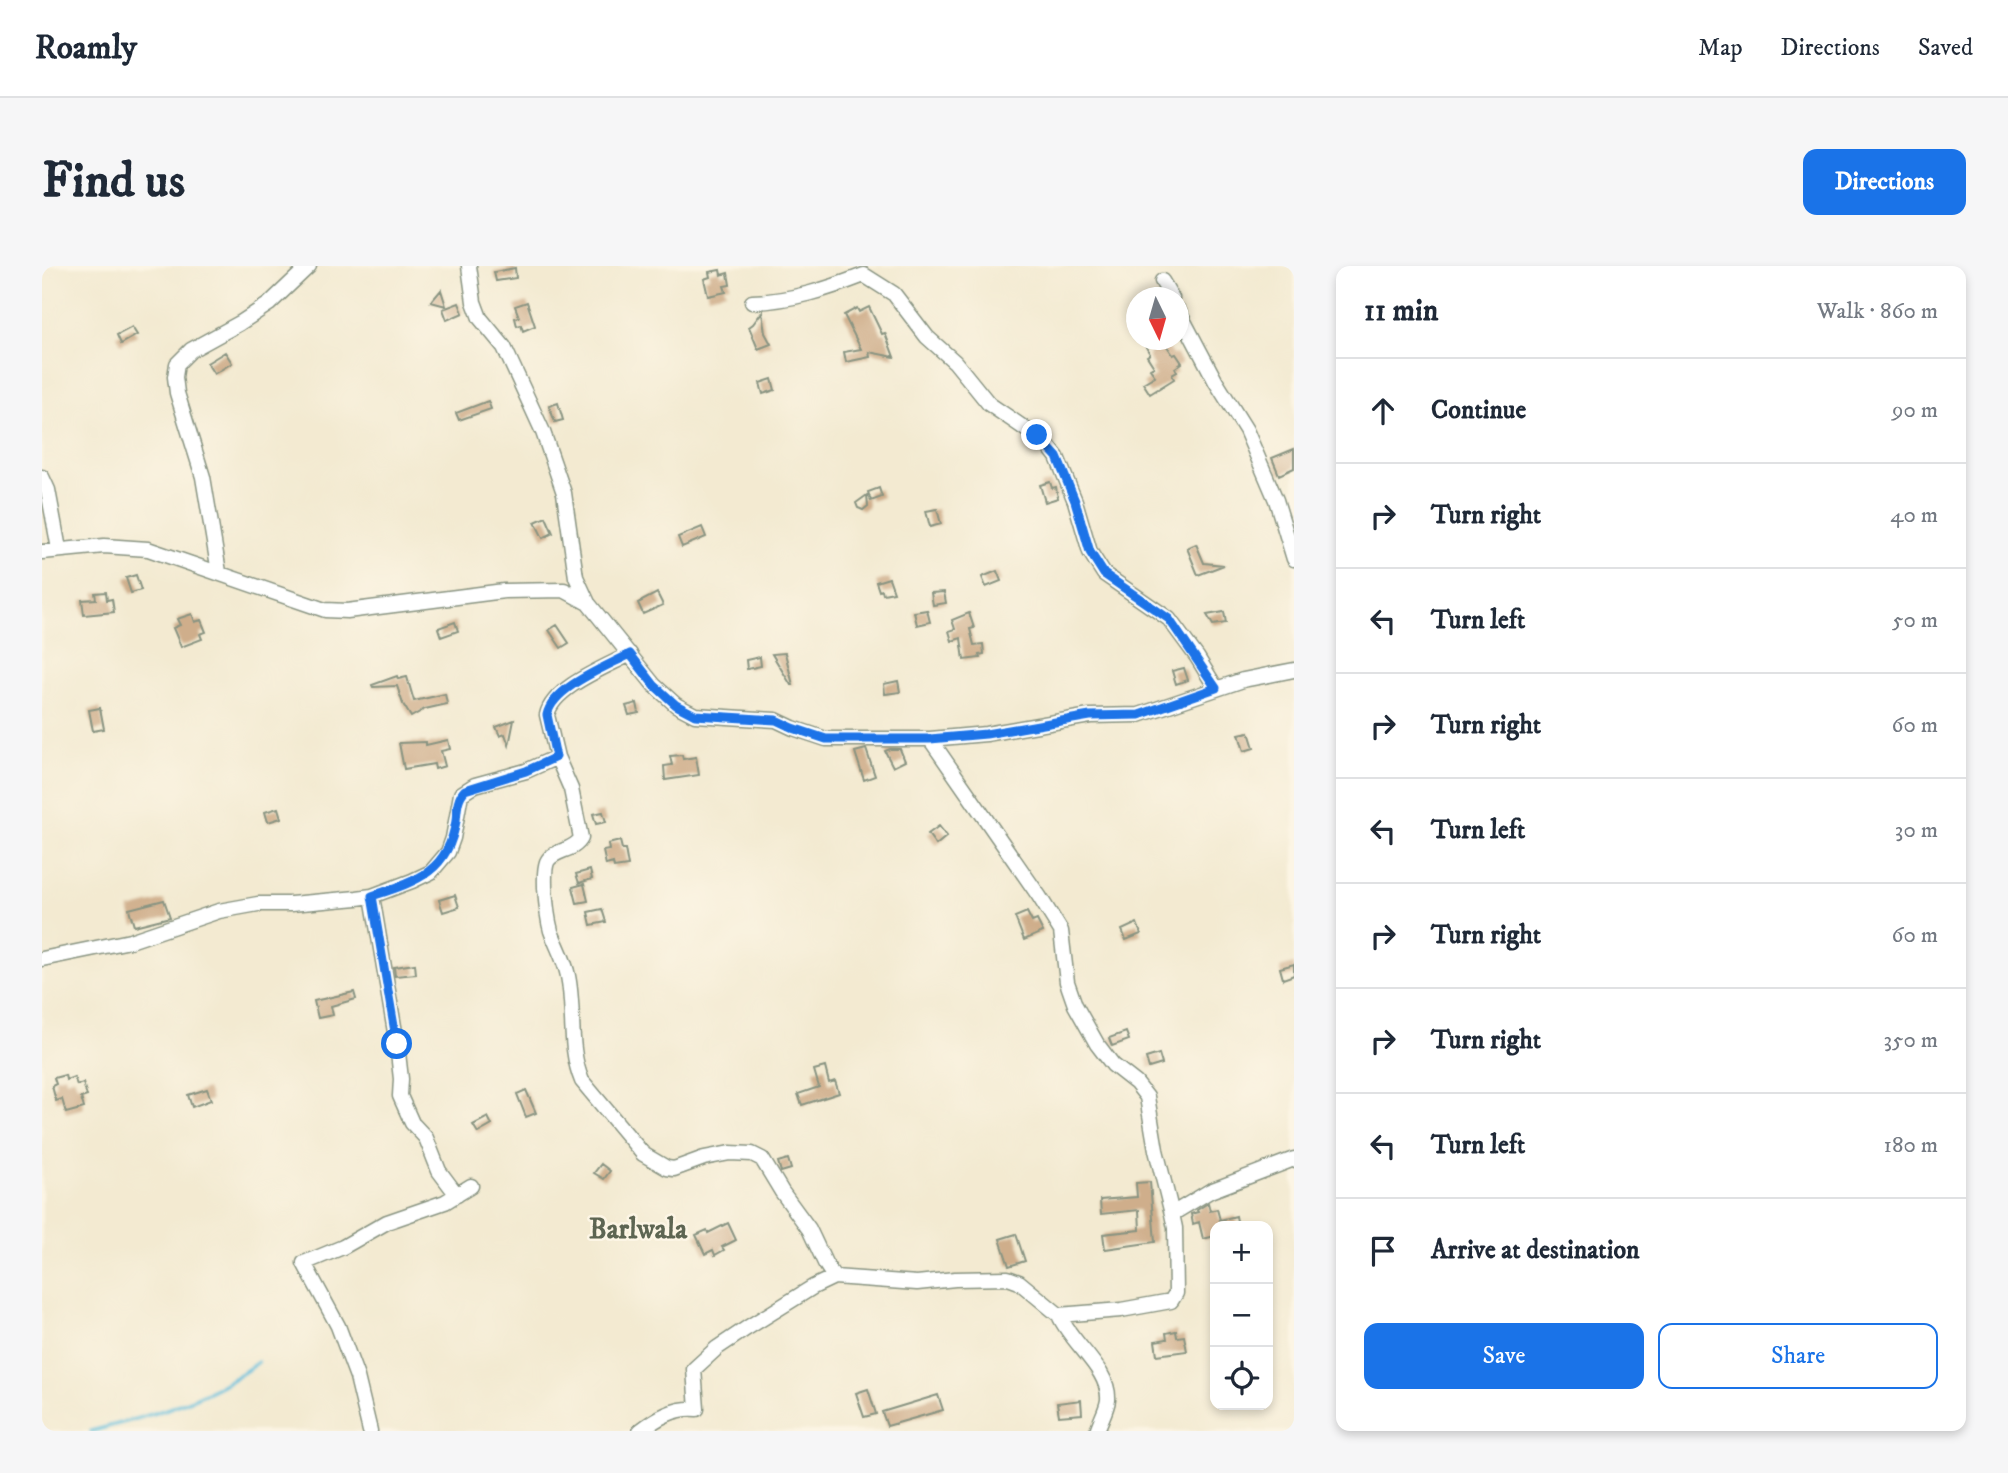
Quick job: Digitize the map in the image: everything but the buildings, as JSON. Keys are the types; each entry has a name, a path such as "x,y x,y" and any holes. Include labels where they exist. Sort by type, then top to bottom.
{"street":[{"path":"219,572 203,477 177,394 177,364 191,350 269,304 309,266"},
{"path":"469,266 474,302 480,318 504,347 547,444 564,493 576,577 588,603 654,685 676,705 695,715 776,720 826,739 930,739 986,734 1090,716 1139,715 1216,688 1294,670"},
{"path":"752,302 775,302 796,297 864,270 894,294 932,343 955,362 989,404 1046,443 1057,457 1090,552 1104,574 1169,619 1216,688"},
{"path":"1162,281 1166,287"},
{"path":"1189,331 1245,430 1276,500 1294,559"},
{"path":"42,477 48,490 59,549"},
{"path":"42,552 104,546 148,550 325,610 370,609 504,591 554,589 571,592 588,603"},
{"path":"630,654 564,689 548,708 547,715 556,757 571,789 581,838 573,847 552,855 548,860 545,879 550,928 567,971 578,1072 582,1082 643,1154 667,1168 674,1170 704,1158 730,1153 757,1155 762,1159 782,1192 810,1229 834,1277"},
{"path":"930,739 1061,932 1066,982 1075,1005 1097,1044 1113,1065 1136,1083 1147,1097 1175,1228 1176,1293 1173,1300 1121,1310 1059,1315"},
{"path":"42,959 130,941 219,911 258,904 302,904 372,896 431,872 448,852 459,799 465,790 526,771 556,757"},
{"path":"372,896 397,1044 400,1096 412,1123 426,1138 439,1171 457,1195"},
{"path":"1172,1214 1210,1191 1294,1159"},
{"path":"370,1431 357,1377 338,1326 304,1264 343,1247 387,1222 445,1202 471,1186"},
{"path":"640,1431 661,1416 676,1410 696,1409 694,1369 717,1348 813,1287 834,1277 917,1283 1008,1278 1019,1283 1059,1315 1076,1344 1102,1373 1108,1400 1097,1431"}],"waterway":[{"path":"91,1431 156,1413 200,1396 240,1375 258,1362"}],"district":[{"name":"Barlwala","path":"638,1229"}],"route":[{"path":"397,1044 372,896 431,872 448,852 459,799 465,790 526,771 556,757 547,715 548,708 564,689 630,654 654,685 676,705 695,715 760,717 776,720 826,739 930,739 986,734 1090,716 1139,715 1216,688 1169,619 1104,574 1090,552 1075,501 1057,457 1037,435"}]}
